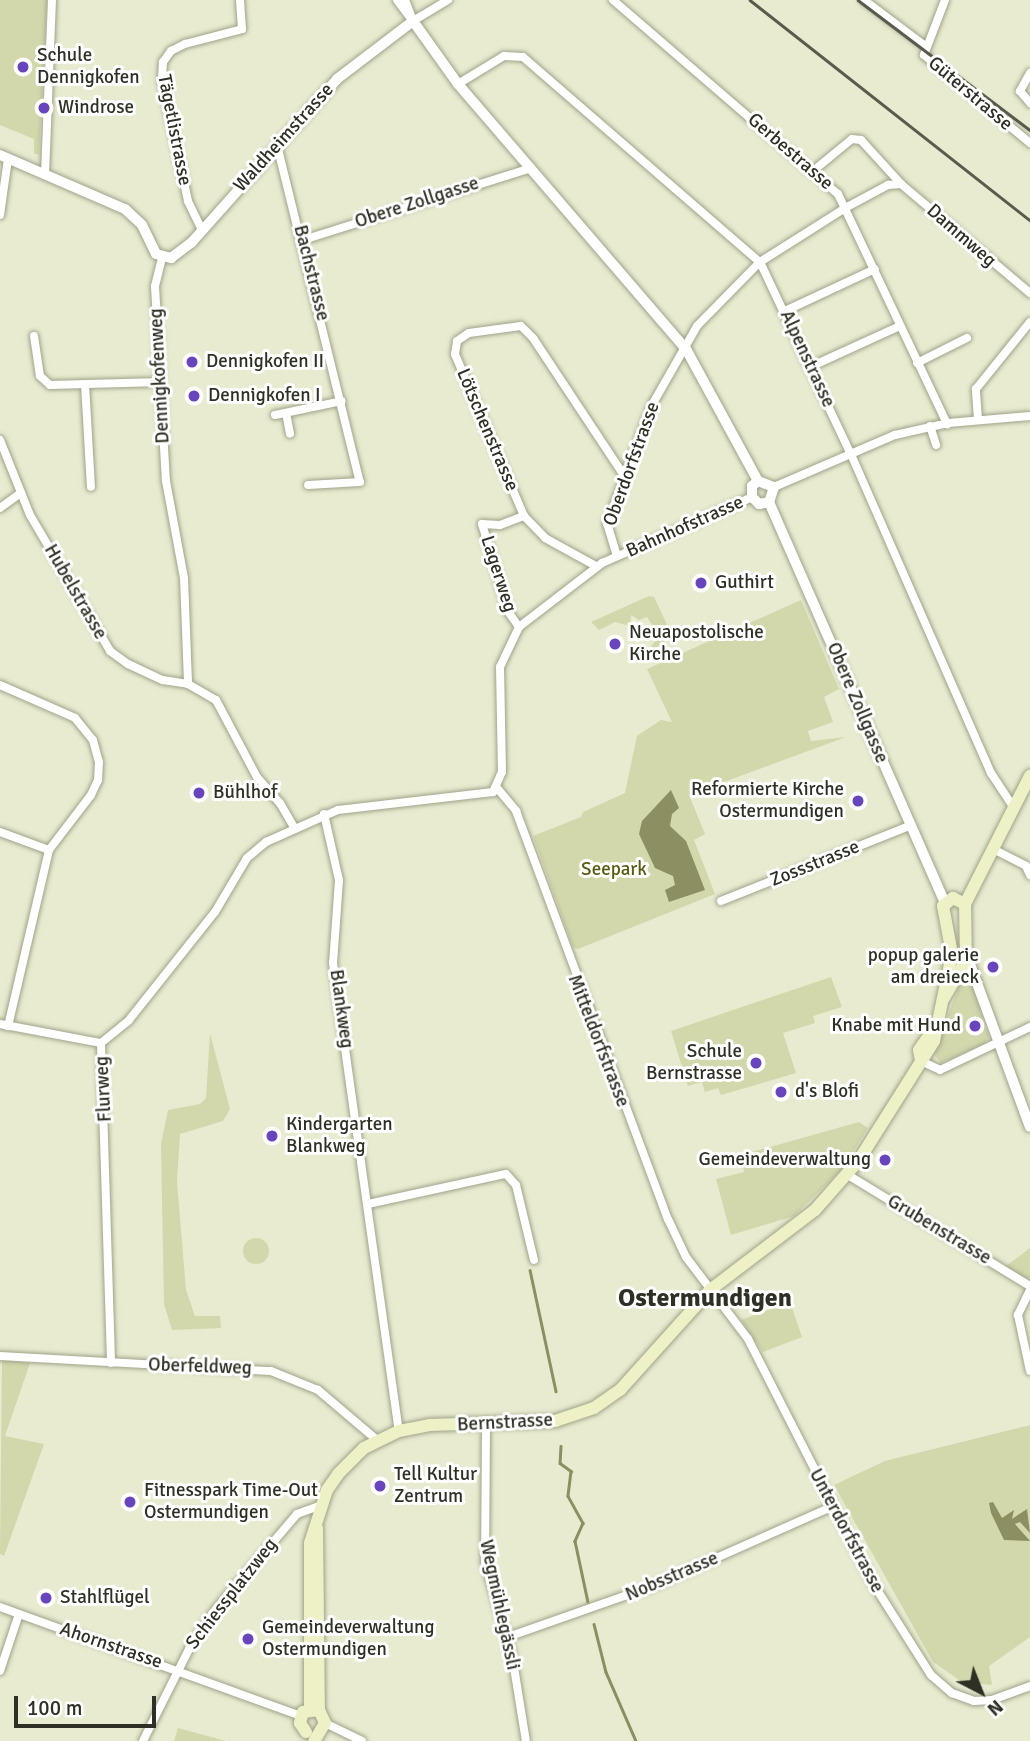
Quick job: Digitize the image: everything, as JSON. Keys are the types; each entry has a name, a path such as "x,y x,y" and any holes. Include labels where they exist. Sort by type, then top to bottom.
{"main road":[{"path":"947,918 957,920 965,909 1030,776"},
{"path":"945,902 955,898 965,909 964,961 952,954"},
{"name":"Bernstrasse","path":"310,1711 317,1522 322,1505 338,1474 377,1440 399,1431 429,1425 486,1426 555,1421 607,1401 710,1290 815,1210 848,1175 921,1061 919,1050 934,1027 944,998 952,954 945,902"},
{"name":"Bernstrasse","path":"944,998 964,961"},
{"path":"310,1711 313,1734"},
{"path":"310,1711 313,1734"}],"street":[{"path":"45,174 52,0"},
{"name":"Tägetlistrasse","path":"202,230 185,190 162,80 163,62 181,46 242,29 240,0"},
{"path":"397,0 458,84 686,349 758,481 774,487 850,453 930,426 1030,416"},
{"path":"405,0 413,21"},
{"path":"413,21 447,0"},
{"name":"Gerbestrasse","path":"613,0 813,171 847,207 947,424"},
{"path":"864,0 925,46"},
{"name":"Güterstrasse","path":"945,0 925,46 927,60 1030,143"},
{"name":"Waldheimstrasse","path":"162,258 176,256 202,230 337,79 413,21"},
{"name":"Alpenstrasse","path":"458,84 504,56 523,57 760,262 850,453 991,773 1014,808"},
{"path":"1030,73 1020,91 1030,103"},
{"name":"Dammweg","path":"813,171 856,138 901,184 1030,293"},
{"name":"Bachstrasse","path":"277,145 303,240 360,482 308,485"},
{"path":"0,215 4,157 130,212 162,258"},
{"name":"Obere Zollgasse","path":"303,240 531,168"},
{"name":"Oberdorfstrasse","path":"497,788 502,772 500,667 519,627 596,566 617,556 606,529 625,477 662,386 713,307 760,262 847,207 892,184 901,184"},
{"name":"Dennigkofenweg","path":"162,258 155,286 166,481 184,578 188,684"},
{"path":"785,311 874,269"},
{"path":"978,420 976,389 1030,322"},
{"name":"Lötschenstrasse","path":"524,516 455,354 457,341 469,333 521,326 533,338 625,477"},
{"path":"810,367 900,326"},
{"path":"34,336 44,382 161,382"},
{"path":"917,363 967,338"},
{"path":"85,384 91,486"},
{"path":"275,415 342,401"},
{"path":"286,412 290,434"},
{"path":"930,426 936,445"},
{"name":"Hubelstrasse","path":"0,440 21,494 110,651 163,680 188,684 222,707 257,777 280,803 294,827"},
{"path":"758,481 751,489 752,497 759,504 769,502 774,487"},
{"path":"0,508 21,494"},
{"name":"Bahnhofstrasse","path":"617,556 752,497"},
{"name":"Obere Zollgasse","path":"769,502 909,826 945,902"},
{"path":"524,516 545,537 596,566"},
{"name":"Lagerweg","path":"519,627 508,611 482,524 500,525 524,516"},
{"path":"0,685 75,718 93,740 98,780 50,850 4,1025 101,1043"},
{"path":"324,814 486,794 497,788"},
{"name":"Mitteldorfstrasse","path":"497,788 513,804 668,1219 686,1257 710,1290"},
{"name":"Flurweg","path":"111,1363 101,1043 129,1020 215,912 241,866 259,847 324,814"},
{"name":"Blankweg","path":"324,814 339,880 333,963 399,1431"},
{"name":"Zossstrasse","path":"721,901 909,826"},
{"path":"0,832 50,850"},
{"path":"993,849 1026,866 1030,875"},
{"path":"964,961 973,976 1030,1127"},
{"path":"921,1061 940,1070 1030,1027"},
{"path":"368,1204 506,1174 516,1185 534,1260"},
{"name":"Grubenstrasse","path":"848,1175 1030,1288"},
{"path":"1030,1288 1018,1315 1030,1371"},
{"name":"Unterdorfstrasse","path":"710,1290 748,1339 831,1507 931,1675 953,1693 974,1701 1009,1697 1030,1686"},
{"name":"Oberfeldweg","path":"0,1356 271,1371 318,1390 377,1440"},
{"name":"Wegmühlegässli","path":"486,1426 483,1542 491,1587 508,1637 526,1741"},
{"name":"Schiessplatzweg","path":"143,1741 178,1669 228,1594 297,1514 322,1505"},
{"name":"Nobsstrasse","path":"508,1637 653,1586 831,1507"},
{"name":"Ahornstrasse","path":"0,1607 178,1669 310,1711"},
{"path":"0,1671 19,1614"},
{"path":"313,1734 362,1741"}],"green space":[{"name":"Schule Dennigkofen","path":"0,0 47,0 39,154 34,154 34,139 0,125"},
{"path":"649,596 654,597 672,635 637,664 636,651 651,647 659,635 647,617 639,620 631,615 630,626 615,622 599,630 591,622"},
{"name":"Seepark","path":"801,600 839,689 824,697 833,722 808,731 811,741 846,737 689,795 705,834 694,840 715,894 578,949 573,947 533,836 581,817 583,812 625,793 637,736 661,720 672,722 647,669"},
{"path":"963,975 972,985 989,1037 984,1044 941,1063 934,1054"},
{"path":"831,977 842,1007 813,1016 815,1023 783,1033 796,1073 721,1095 718,1088 705,1092 702,1082 688,1086 671,1031"},
{"path":"210,1033 230,1109 223,1121 180,1134 177,1182 186,1290 195,1316 220,1316 221,1328 172,1330 164,1304 161,1144 168,1110 200,1104 206,1098"},
{"path":"859,1122 868,1128 842,1169 794,1216 731,1235 716,1179 744,1172 741,1155"},
{"path":"256,1238 265,1242 269,1251 265,1260 256,1264 247,1260 243,1251 247,1242"},
{"path":"1030,1248 1030,1281 1005,1267"},
{"path":"790,1302 802,1337 763,1352 741,1320"},
{"path":"2,1360 30,1363 5,1436 44,1444 4,1556 0,1554"},
{"path":"1030,1425 1030,1637 989,1666 992,1685 962,1682 933,1662 834,1485 885,1461"},
{"path":"178,1728 226,1741 174,1741"}],"shaded area":[{"path":"671,790 679,808 672,814 670,826 686,841 705,890 669,902 665,890 675,885 673,876 655,868 639,834 642,821"},
{"path":"993,1502 1002,1518 1014,1510 1012,1519 1027,1509 1030,1533 1020,1522 1015,1524 1030,1541 1004,1540 991,1513 989,1503"}],"waterway":[{"path":"530,1270 556,1391"},
{"path":"561,1446 560,1463 571,1471 568,1496 583,1523 575,1541 588,1602"},
{"path":"594,1624 606,1672 636,1741"}],"railway":[{"path":"750,0 1030,220"},
{"path":"858,0 1030,130"}],"place":[{"name":"Schule Dennigkofen","path":"23,67"},
{"name":"Windrose","path":"44,108"},
{"name":"Dennigkofen II","path":"192,362"},
{"name":"Dennigkofen I","path":"194,396"},
{"name":"Guthirt","path":"701,583"},
{"name":"Neuapostolische Kirche","path":"615,644"},
{"name":"Bühlhof","path":"199,793"},
{"name":"Reformierte Kirche Ostermundigen","path":"858,801"},
{"name":"popup galerie am dreieck","path":"993,967"},
{"name":"Knabe mit Hund","path":"975,1026"},
{"name":"Schule Bernstrasse","path":"756,1063"},
{"name":"d's Blofi","path":"781,1092"},
{"name":"Kindergarten Blankweg","path":"272,1136"},
{"name":"Gemeindeverwaltung","path":"885,1160"},
{"name":"Tell Kultur Zentrum","path":"380,1486"},
{"name":"Fitnesspark Time-Out Ostermundigen","path":"130,1502"},
{"name":"Stahlflügel","path":"46,1598"},
{"name":"Gemeindeverwaltung Ostermundigen","path":"248,1639"}],"district":[{"name":"Ostermundigen","path":"705,1299"}]}
